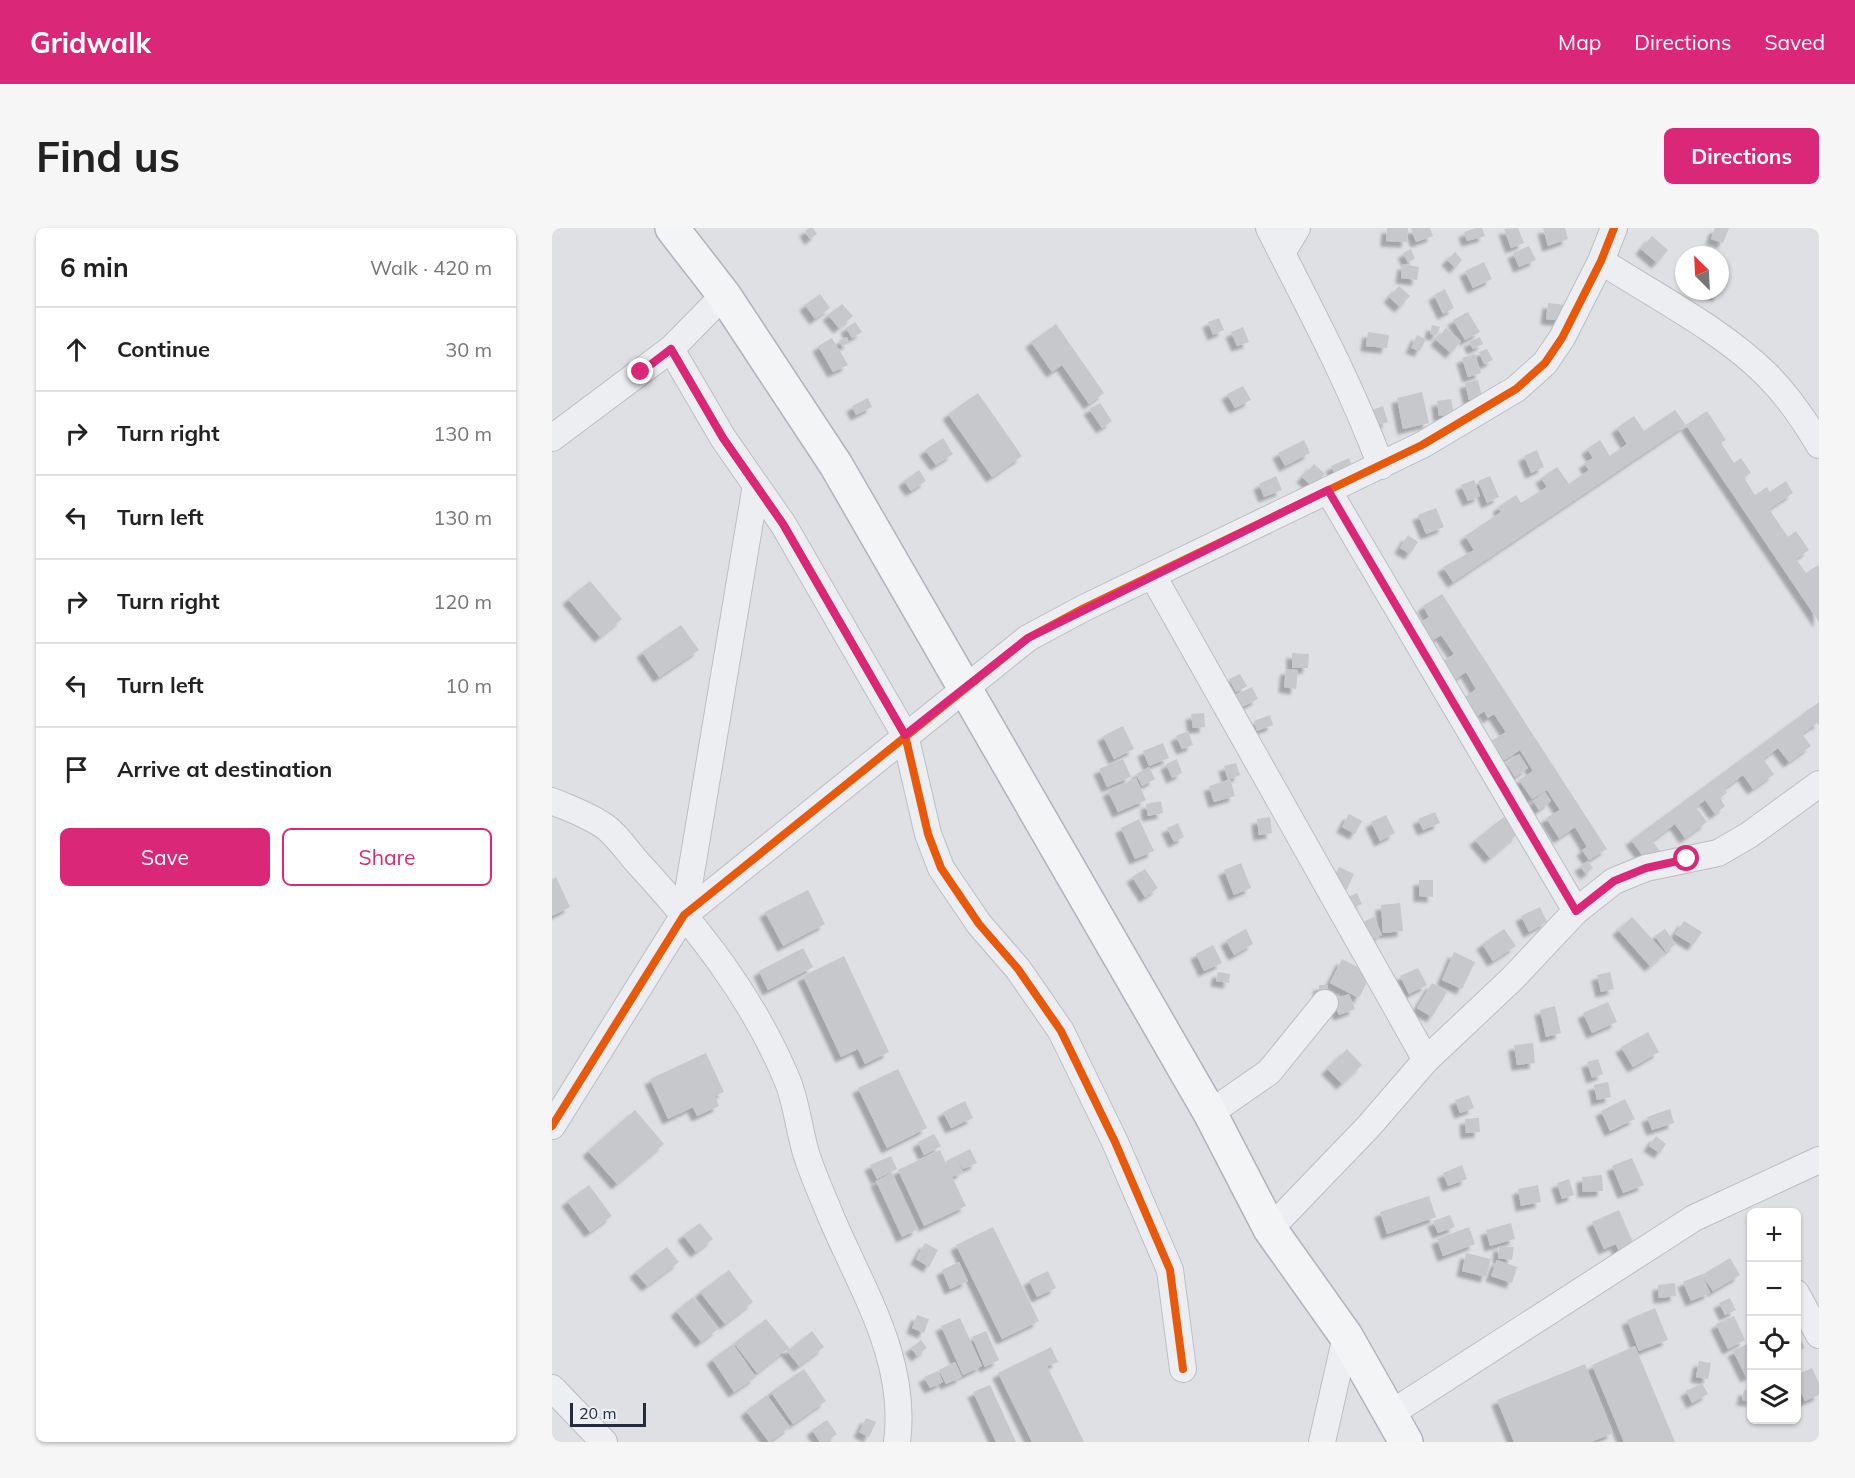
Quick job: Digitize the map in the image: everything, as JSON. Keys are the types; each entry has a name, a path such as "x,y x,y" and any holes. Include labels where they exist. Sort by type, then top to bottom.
{"highway":[{"path":"672,228 724,295 836,465 1210,1113 1270,1229 1346,1336 1406,1442"}],"street":[{"path":"1269,228 1328,339 1362,415 1381,466"},
{"path":"1282,253 1297,228"},
{"path":"552,1126 684,915 1028,638 1381,466 1475,416 1516,389 1545,363 1562,338 1614,228"},
{"path":"1600,261 1724,340 1767,375 1806,423 1819,445"},
{"path":"552,438 671,349 724,295"},
{"path":"671,349 723,438 783,524 905,735 928,834 941,868 979,924 1018,969 1061,1031 1115,1142 1170,1270 1183,1369"},
{"path":"684,915 756,485"},
{"path":"1328,490 1576,911"},
{"path":"1153,576 1426,1060"},
{"path":"1270,1229 1369,1126 1426,1060 1512,979 1576,911 1614,881 1646,868 1718,853 1749,835 1819,784"},
{"path":"552,801 603,825 684,915 747,998 789,1085 806,1154 853,1268 880,1324 896,1372 901,1414 897,1442"},
{"path":"1210,1113 1269,1072 1325,1003"},
{"path":"1390,1414 1694,1218 1749,1204 1819,1160"},
{"path":"1801,1301 1819,1335"},
{"path":"1322,1442 1346,1336"},
{"path":"552,1388 604,1442"}],"building":[{"path":"813,228 817,234 810,239 805,231"},
{"path":"1387,228 1408,228 1407,242 1386,241"},
{"path":"1411,228 1430,228 1433,236 1416,242"},
{"path":"1482,228 1485,236 1467,241 1464,232"},
{"path":"1518,228 1524,243 1511,248 1504,229"},
{"path":"1543,228 1565,228 1568,239 1548,246"},
{"path":"1715,228 1729,228 1723,243 1711,239"},
{"path":"1652,236 1668,250 1657,263 1641,249"},
{"path":"1529,246 1536,260 1519,267 1513,253"},
{"path":"1411,249 1415,259 1408,262 1403,253"},
{"path":"1455,252 1462,260 1455,268 1447,260"},
{"path":"1484,262 1492,279 1473,288 1465,271"},
{"path":"1403,264 1419,267 1417,280 1401,278"},
{"path":"1399,286 1410,296 1400,307 1389,297"},
{"path":"1445,289 1454,308 1443,314 1434,295"},
{"path":"820,294 830,308 815,319 805,305"},
{"path":"1548,303 1566,305 1564,321 1546,319"},
{"path":"842,304 853,316 839,328 828,315"},
{"path":"1468,312 1480,332 1465,340 1453,320"},
{"path":"1219,318 1224,330 1213,335 1208,322"},
{"path":"855,322 862,332 852,338 846,328"},
{"path":"1056,324 1104,393 1089,404 1062,365 1052,372 1031,342"},
{"path":"1432,325 1440,327 1437,335 1430,334"},
{"path":"1243,327 1249,342 1237,346 1231,332"},
{"path":"1446,328 1461,341 1451,353 1436,340"},
{"path":"1368,332 1389,335 1387,348 1366,346"},
{"path":"1417,335 1426,339 1420,351 1411,348"},
{"path":"847,337 849,343 842,346 839,340"},
{"path":"1480,337 1483,344 1473,349 1469,342"},
{"path":"832,338 848,365 833,372 818,346"},
{"path":"1487,349 1493,360 1484,364 1479,352"},
{"path":"1475,354 1481,373 1468,377 1462,358"},
{"path":"1478,380 1482,397 1469,400 1465,383"},
{"path":"1243,386 1251,400 1235,408 1227,394"},
{"path":"1422,392 1429,423 1403,429 1397,398"},
{"path":"978,393 1022,456 992,477 948,414"},
{"path":"868,398 872,407 856,415 852,406"},
{"path":"1451,399 1454,414 1439,416 1437,401"},
{"path":"1100,403 1112,421 1102,428 1089,409"},
{"path":"1383,406 1388,422 1377,425 1372,410"},
{"path":"1675,410 1686,425 1453,582 1443,567 1474,550 1465,536 1501,512 1498,507 1516,495 1521,503 1547,487 1541,478 1557,467 1569,484 1589,470 1584,463 1593,458 1587,449 1600,440 1610,456 1627,444 1617,428 1634,416 1644,431"},
{"path":"1707,411 1726,440 1721,443 1734,463 1741,458 1751,473 1744,478 1755,495 1767,487 1770,492 1786,481 1793,493 1769,509 1788,537 1796,531 1809,550 1796,559 1806,573 1818,565 1819,567 1819,622 1686,425"},
{"path":"943,438 953,454 936,465 925,450"},
{"path":"1304,440 1310,453 1285,466 1278,453"},
{"path":"1537,450 1544,467 1531,473 1524,456"},
{"path":"1349,458 1354,470 1337,478 1331,466"},
{"path":"1314,464 1325,474 1313,487 1302,477"},
{"path":"919,470 926,481 911,491 904,481"},
{"path":"1276,476 1282,490 1264,497 1259,484"},
{"path":"1490,476 1499,497 1487,503 1478,481"},
{"path":"1474,480 1480,496 1468,501 1461,485"},
{"path":"1436,508 1444,527 1426,534 1418,515"},
{"path":"1408,535 1418,542 1410,554 1400,548"},
{"path":"590,581 622,619 600,637 568,599"},
{"path":"1442,594 1607,849 1589,860 1582,850 1587,847 1575,827 1559,838 1546,818 1560,810 1547,790 1532,799 1519,780 1533,771 1520,750 1504,760 1491,741 1506,732 1494,714 1488,718 1484,711 1476,717 1464,698 1476,689 1466,672 1451,682 1439,664 1454,654 1441,635 1427,644 1415,626 1429,617 1423,606"},
{"path":"681,625 699,650 659,677 642,652"},
{"path":"1292,653 1309,654 1308,668 1292,668"},
{"path":"1286,669 1298,670 1296,689 1284,687"},
{"path":"1240,674 1247,686 1236,692 1229,679"},
{"path":"1252,687 1258,699 1242,707 1236,695"},
{"path":"1819,702 1819,725 1817,723 1802,734 1811,746 1789,762 1778,748 1763,759 1774,774 1753,789 1743,775 1724,789 1727,793 1720,798 1725,806 1715,814 1705,800 1696,807 1707,822 1685,838 1675,824 1652,841 1661,852 1648,863 1631,840"},
{"path":"1204,713 1205,727 1193,728 1191,714"},
{"path":"1270,715 1273,725 1257,731 1254,721"},
{"path":"1123,726 1134,749 1114,759 1103,736"},
{"path":"1188,731 1193,745 1182,749 1176,736"},
{"path":"1163,743 1169,758 1149,766 1143,751"},
{"path":"1519,754 1528,768 1515,777 1506,763"},
{"path":"1123,759 1131,777 1107,787 1099,769"},
{"path":"1177,759 1182,773 1172,778 1166,764"},
{"path":"1236,763 1240,775 1230,779 1235,796 1214,802 1209,786 1228,780 1224,766"},
{"path":"1149,767 1155,779 1142,786 1136,774"},
{"path":"1136,778 1146,800 1118,812 1108,791"},
{"path":"1545,792 1551,801 1539,810 1533,801"},
{"path":"1161,801 1163,813 1148,816 1146,804"},
{"path":"1435,812 1440,823 1423,830 1418,819"},
{"path":"1349,814 1362,821 1355,834 1342,827"},
{"path":"1386,815 1395,833 1380,841 1371,822"},
{"path":"1270,817 1272,833 1259,835 1257,819"},
{"path":"1504,817 1518,834 1490,858 1475,840"},
{"path":"1139,819 1154,851 1135,859 1121,828"},
{"path":"1178,823 1184,837 1174,842 1167,828"},
{"path":"1588,861 1593,868 1586,874 1580,866"},
{"path":"1241,863 1251,888 1234,895 1224,870"},
{"path":"1339,867 1354,874 1345,893 1330,886"},
{"path":"1145,869 1158,888 1145,897 1132,877"},
{"path":"556,877 570,907 552,916 552,879"},
{"path":"1419,880 1433,880 1433,897 1419,896"},
{"path":"808,890 825,924 783,946 765,912"},
{"path":"1357,893 1362,904 1349,910 1344,899"},
{"path":"1400,903 1403,931 1383,933 1381,905"},
{"path":"1540,907 1547,922 1529,932 1521,916"},
{"path":"1374,917 1382,935 1367,941 1359,924"},
{"path":"1632,917 1665,953 1650,966 1618,930"},
{"path":"1684,921 1702,932 1693,945 1675,934"},
{"path":"1246,929 1253,944 1234,955 1226,940"},
{"path":"1504,929 1516,946 1493,961 1482,944"},
{"path":"1665,929 1676,944 1666,952 1655,936"},
{"path":"1213,945 1222,963 1204,971 1196,954"},
{"path":"803,948 813,967 768,990 759,971"},
{"path":"1454,952 1475,962 1462,989 1442,980"},
{"path":"844,956 889,1052 865,1064 858,1049 841,1057 803,976"},
{"path":"1342,959 1371,974 1359,998 1330,983"},
{"path":"1418,968 1427,985 1409,994 1400,976"},
{"path":"1218,972 1230,974 1229,983 1216,981"},
{"path":"1610,972 1614,989 1601,992 1597,975"},
{"path":"1432,983 1447,992 1432,1017 1417,1008"},
{"path":"1319,985 1328,985 1327,995 1319,995"},
{"path":"1349,994 1355,1009 1339,1015 1333,1000"},
{"path":"1608,1002 1617,1022 1592,1033 1583,1013"},
{"path":"1555,1006 1561,1033 1546,1037 1540,1010"},
{"path":"1648,1032 1659,1052 1633,1067 1621,1047"},
{"path":"1533,1043 1535,1063 1517,1065 1514,1045"},
{"path":"1347,1049 1362,1065 1342,1084 1327,1069"},
{"path":"706,1053 724,1092 715,1096 719,1106 697,1116 693,1107 668,1119 650,1079"},
{"path":"1598,1059 1603,1074 1592,1078 1587,1062"},
{"path":"898,1069 927,1128 887,1148 858,1088"},
{"path":"1608,1082 1611,1097 1597,1100 1594,1085"},
{"path":"1469,1095 1474,1108 1460,1113 1455,1100"},
{"path":"1625,1099 1635,1119 1610,1131 1601,1111"},
{"path":"965,1101 973,1118 951,1128 943,1112"},
{"path":"1670,1109 1674,1123 1652,1130 1647,1117"},
{"path":"635,1110 664,1144 617,1184 588,1151"},
{"path":"1479,1118 1480,1132 1466,1133 1465,1119"},
{"path":"934,1134 941,1146 924,1155 918,1142"},
{"path":"1656,1136 1666,1144 1660,1153 1649,1146"},
{"path":"970,1149 977,1163 963,1169 956,1156"},
{"path":"940,1150 950,1172 946,1161 956,1156 963,1172 952,1177 966,1206 924,1226 898,1170"},
{"path":"891,1156 897,1169 877,1179 870,1165"},
{"path":"1632,1158 1644,1185 1623,1193 1612,1166"},
{"path":"1462,1165 1467,1179 1448,1186 1443,1173"},
{"path":"892,1173 918,1229 902,1237 876,1181"},
{"path":"1602,1175 1603,1191 1583,1192 1582,1177"},
{"path":"1569,1179 1574,1195 1562,1199 1557,1183"},
{"path":"589,1185 612,1216 590,1232 567,1201"},
{"path":"1538,1185 1541,1202 1521,1206 1518,1189"},
{"path":"1429,1196 1436,1217 1387,1234 1380,1212"},
{"path":"1619,1210 1636,1249 1620,1255 1616,1244 1604,1249 1592,1222"},
{"path":"1450,1215 1455,1227 1438,1233 1433,1221"},
{"path":"700,1223 713,1239 696,1252 683,1235"},
{"path":"1511,1223 1515,1239 1490,1246 1486,1230"},
{"path":"993,1227 1039,1321 1002,1339 956,1245"},
{"path":"1469,1227 1475,1244 1443,1256 1437,1239"},
{"path":"925,1243 938,1250 929,1267 916,1259"},
{"path":"1499,1246 1514,1247 1512,1260 1498,1258"},
{"path":"667,1247 679,1262 647,1286 635,1272"},
{"path":"1466,1253 1491,1259 1486,1277 1462,1271"},
{"path":"1730,1258 1740,1275 1713,1291 1702,1275"},
{"path":"1497,1260 1517,1267 1512,1283 1491,1276"},
{"path":"959,1262 968,1281 950,1289 942,1270"},
{"path":"729,1270 753,1302 725,1324 700,1292"},
{"path":"1048,1271 1056,1288 1037,1297 1029,1280"},
{"path":"1702,1274 1710,1293 1691,1301 1683,1282"},
{"path":"1675,1283 1676,1296 1659,1298 1658,1285"},
{"path":"693,1297 718,1329 701,1342 676,1311"},
{"path":"1730,1298 1736,1310 1725,1315 1719,1303"},
{"path":"1655,1308 1668,1340 1639,1351 1627,1320"},
{"path":"917,1315 929,1319 924,1333 912,1328"},
{"path":"1734,1316 1745,1340 1728,1349 1716,1324"},
{"path":"960,1318 982,1366 963,1375 941,1326"},
{"path":"766,1319 790,1349 812,1331 824,1347 799,1366 786,1350 757,1373 734,1343"},
{"path":"986,1331 999,1360 985,1367 972,1337"},
{"path":"921,1340 927,1348 917,1356 911,1348"},
{"path":"733,1344 756,1377 734,1392 712,1359"},
{"path":"1747,1344 1747,1376 1746,1377 1733,1351"},
{"path":"1635,1346 1675,1442 1624,1442 1592,1365"},
{"path":"1051,1347 1058,1362 1047,1366 1084,1442 1032,1442 998,1373"},
{"path":"1699,1361 1711,1363 1708,1379 1696,1377"},
{"path":"955,1362 962,1377 946,1384 939,1370"},
{"path":"1585,1364 1613,1433 1591,1442 1514,1442 1497,1400"},
{"path":"1812,1368 1819,1383 1819,1395 1805,1401 1801,1393 1801,1373"},
{"path":"804,1369 826,1401 793,1424 771,1392"},
{"path":"938,1371 943,1382 930,1388 924,1377"},
{"path":"1702,1383 1708,1394 1692,1403 1686,1391"},
{"path":"990,1385 1016,1442 996,1442 973,1392"},
{"path":"1744,1390 1747,1390 1747,1400 1742,1400"},
{"path":"767,1395 790,1427 769,1442 746,1411"},
{"path":"866,1418 876,1422 869,1437 859,1432"},
{"path":"827,1420 837,1434 826,1442 820,1442 812,1430"}],"cycle path":[{"path":"552,1126 684,915 1028,638 1084,608 1422,445 1516,389 1545,363 1562,338 1601,261 1614,228"},
{"path":"671,349 723,438 783,524 905,735 928,834 941,868 979,924 1018,969 1061,1031 1115,1142 1170,1270 1183,1369"}],"route":[{"path":"641,372 671,349 723,438 783,524 905,735 1028,638 1328,490 1576,911 1614,881 1646,868 1687,859"}]}
